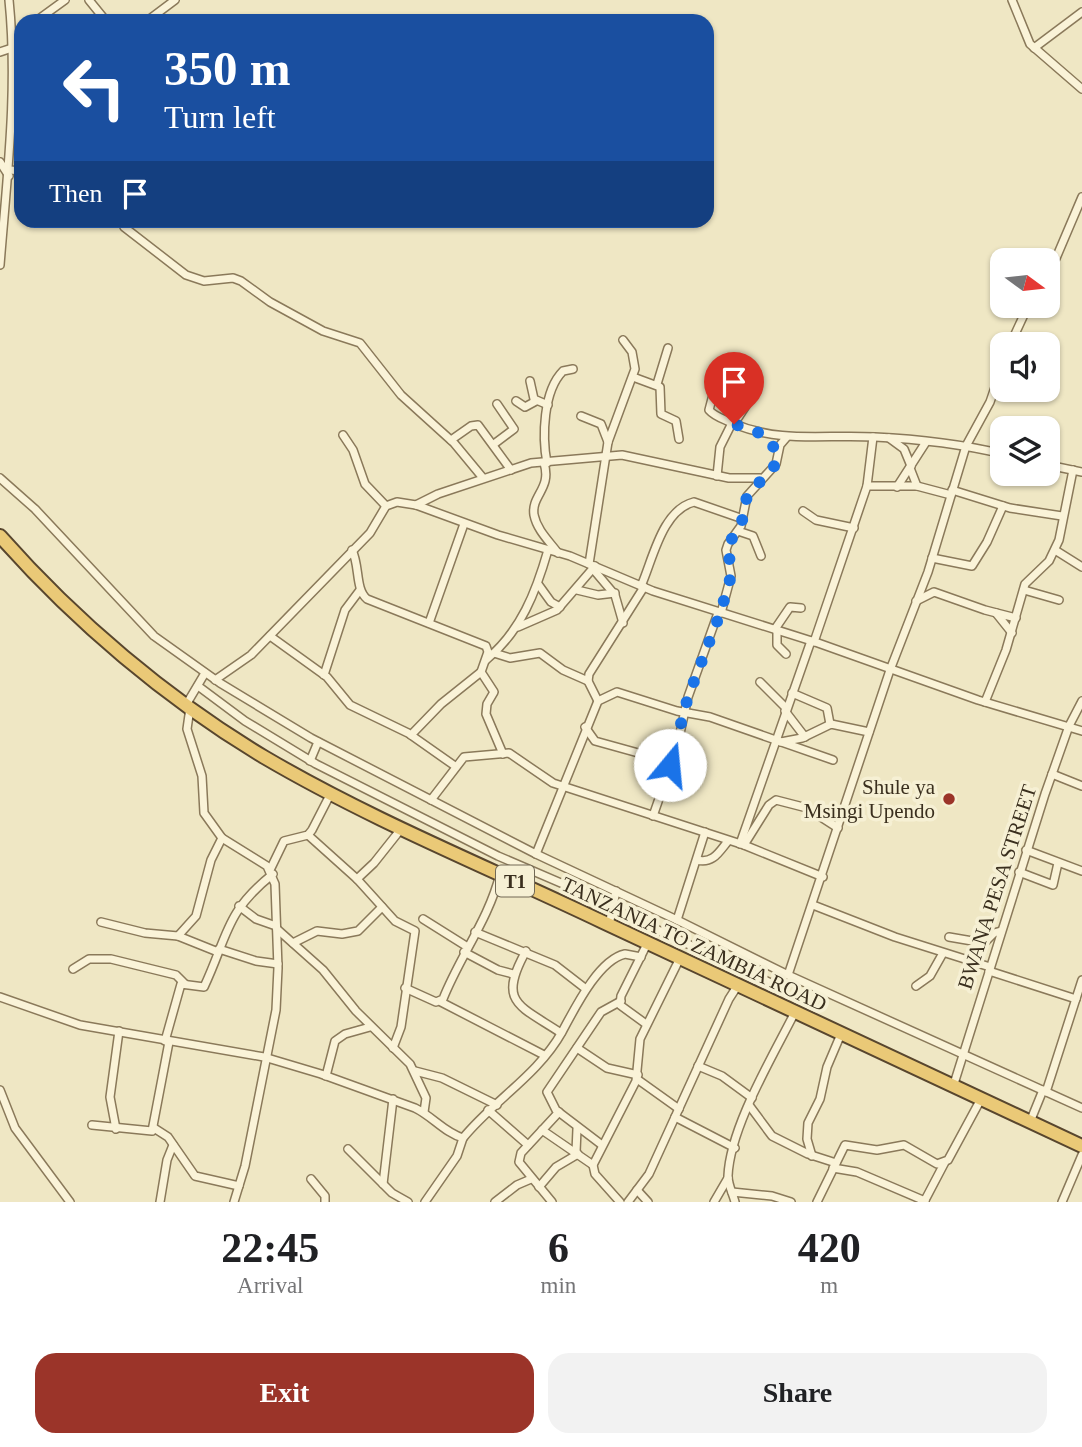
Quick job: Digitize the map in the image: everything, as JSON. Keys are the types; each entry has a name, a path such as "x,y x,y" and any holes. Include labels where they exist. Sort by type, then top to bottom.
{"highway":[{"name":"TANZANIA TO ZAMBIA ROAD","path":"0,536 34,573 118,650 188,706 262,756 401,828 1082,1146"}],"street":[{"path":"0,265 2,210 10,173 13,38 9,0"},
{"path":"46,14 65,0"},
{"path":"89,0 100,14"},
{"path":"156,14 175,0"},
{"path":"1012,0 1024,32 1034,48 1044,53 1082,89"},
{"path":"1034,48 1082,12"},
{"path":"0,52 12,48"},
{"path":"0,162 10,173"},
{"path":"10,173 14,172"},
{"path":"1060,249 1082,197"},
{"path":"124,228 186,275 204,281 233,278 242,281 270,302 323,331 360,343 401,395 451,440 483,478"},
{"path":"517,628 560,607 577,590 592,566 608,442 634,377 635,362 623,340"},
{"path":"657,384 668,348"},
{"path":"558,553 540,530 534,506 547,483 548,405 559,374 573,369"},
{"path":"719,372 709,410 765,435 786,438 890,438 990,451"},
{"path":"634,377 660,387 661,414 676,421 679,439"},
{"path":"530,381 531,394 536,401 548,405"},
{"path":"717,476 720,447 758,387"},
{"path":"516,401 525,407 536,401"},
{"path":"768,998 785,974 813,905 890,670 932,558 966,446 990,402"},
{"path":"494,444 514,427 497,404"},
{"path":"581,416 601,424 608,442"},
{"path":"451,440 476,424 494,444 511,470"},
{"path":"343,435 353,450 365,484 386,506"},
{"path":"765,435 777,452"},
{"path":"742,845 785,710 854,528 867,486 873,437"},
{"path":"653,816 731,576 726,550 743,519 747,496 760,478 776,464 777,452 786,438"},
{"path":"890,438 908,454 917,486"},
{"path":"897,487 926,442"},
{"path":"416,505 483,478 511,470 546,463 606,457 648,458 717,476 760,478"},
{"path":"1060,467 1082,472"},
{"path":"985,702 1012,633 1025,583 1049,561 1055,550 1073,470"},
{"path":"0,478 35,509 154,636 215,680 318,742 536,854 677,919 785,974 964,1052 1082,1108"},
{"path":"867,486 917,486 1003,506 1062,516"},
{"path":"215,680 251,655 370,533 386,506 397,502 416,505 464,524 558,553 643,587 813,641 985,702 1082,731"},
{"path":"598,701 588,681 589,674 643,587 665,529 680,508 694,502 743,519"},
{"path":"932,558 972,566 987,542 1003,506"},
{"path":"803,511 816,520 854,528"},
{"path":"429,623 464,524"},
{"path":"738,531 753,536 761,556"},
{"path":"324,675 345,610 360,590 360,570 352,550"},
{"path":"486,660 517,628 538,583 548,550"},
{"path":"1055,550 1082,566"},
{"path":"592,566 615,593 623,623"},
{"path":"538,583 551,602 560,607"},
{"path":"360,590 367,599 482,642 488,652 481,672 441,704 411,735"},
{"path":"577,590 598,595 615,593"},
{"path":"1024,590 1059,600"},
{"path":"916,601 934,592 1016,618"},
{"path":"786,654 777,645 776,630 790,607 801,608"},
{"path":"996,613 1012,633"},
{"path":"270,636 324,675 350,705 411,735 455,766"},
{"path":"494,653 510,658 540,653 563,670 588,681"},
{"path":"481,672 494,687 486,714 503,754"},
{"path":"205,673 188,706 187,729 202,775 201,805 222,838 272,872"},
{"path":"760,682 805,737"},
{"path":"198,686 245,721 310,761 498,856 612,906 775,985"},
{"path":"536,854 561,786 598,701 617,692 710,717 833,760"},
{"path":"792,693 827,708 830,724"},
{"name":"BWANA PESA STREET","path":"953,1087 1026,850 1069,726 1082,701"},
{"path":"777,742 805,737 830,724 869,732"},
{"path":"585,727 595,741 671,762"},
{"path":"310,761 318,742"},
{"path":"430,800 464,757 503,754 516,756 561,786 705,832 823,877"},
{"path":"1052,774 1082,786"},
{"path":"92,1125 148,1133 153,1128 167,1041 180,984 204,987 231,918 272,872 284,841 307,835 331,793"},
{"path":"742,845 769,805 776,800 807,808 838,828"},
{"path":"357,879 381,856 401,828"},
{"path":"677,919 705,832"},
{"path":"307,835 357,879 395,921 415,931 416,942 404,988 401,1027 393,1048"},
{"path":"178,936 196,916 211,860 222,838"},
{"path":"697,860 708,862 713,859 728,841"},
{"path":"1026,850 1082,871"},
{"path":"1019,872 1053,885 1058,863"},
{"path":"234,1202 276,1010 278,964 272,872"},
{"path":"440,1002 495,892 500,874"},
{"path":"609,925 616,891"},
{"path":"813,905 1078,1001"},
{"path":"239,906 256,919 276,927 323,970 370,1027 415,1071 426,1098 424,1112"},
{"path":"293,943 317,931 342,934 358,931 382,906"},
{"path":"423,919 498,970 513,974"},
{"path":"101,922 145,933 178,936 256,961 278,964"},
{"path":"948,937 984,943 994,933 1001,931"},
{"path":"475,932 555,965 586,989"},
{"path":"602,1145 559,1112 549,1101 547,1092 601,1012 621,1001 647,944"},
{"path":"526,951 513,974 512,994 515,1002 561,1032"},
{"path":"916,986 930,976 943,953"},
{"path":"425,1202 457,1156 463,1138 488,1110 509,1096 544,1055 586,989 619,955 641,957"},
{"path":"620,1202 595,1174 593,1165 637,1077 638,1049 646,1024 680,958"},
{"path":"73,969 89,959 111,959 176,975 185,984"},
{"path":"1030,1122 1078,1001 1082,980"},
{"path":"628,1202 649,1174 729,999 739,984"},
{"path":"404,988 440,1002 544,1055"},
{"path":"0,997 80,1026 264,1057 393,1099 424,1112 446,1131 463,1138"},
{"path":"621,1001 623,1009 646,1024"},
{"path":"715,1202 728,1177 750,1101 795,1011"},
{"path":"326,1076 335,1041 345,1034 370,1027"},
{"path":"116,1129 110,1097 120,1031"},
{"path":"811,1156 807,1139 808,1123 820,1099 827,1067 841,1034"},
{"path":"577,1048 607,1068 637,1077 677,1113 735,1149"},
{"path":"698,1066 722,1076 750,1101 772,1136 834,1166 857,1172 927,1201 945,1162 953,1154 981,1099"},
{"path":"415,1071 442,1078 497,1105"},
{"path":"0,1090 15,1128 70,1202"},
{"path":"383,1184 393,1099"},
{"path":"488,1110 528,1145"},
{"path":"552,1202 519,1162 528,1145 559,1112"},
{"path":"153,1128 168,1137 195,1176 239,1186"},
{"path":"577,1128 577,1153"},
{"path":"542,1130 593,1165"},
{"path":"817,1202 845,1144 877,1150 904,1145 932,1162 945,1162"},
{"path":"160,1202 167,1160 173,1145"},
{"path":"348,1149 383,1184 408,1202"},
{"path":"539,1187 556,1167 577,1153"},
{"path":"1062,1202 1082,1155"},
{"path":"728,1177 735,1202"},
{"path":"311,1179 325,1196 325,1202"},
{"path":"495,1202 531,1179"},
{"path":"637,1190 648,1202"},
{"path":"732,1192 772,1196 790,1202"}],"place":[{"name":"Shule ya Msingi Upendo","path":"949,799"}],"route":[{"path":"670,765 694,678 709,646 731,576 726,550 728,544 741,526 743,506 752,487 776,464 777,452 765,435 734,424"}]}
